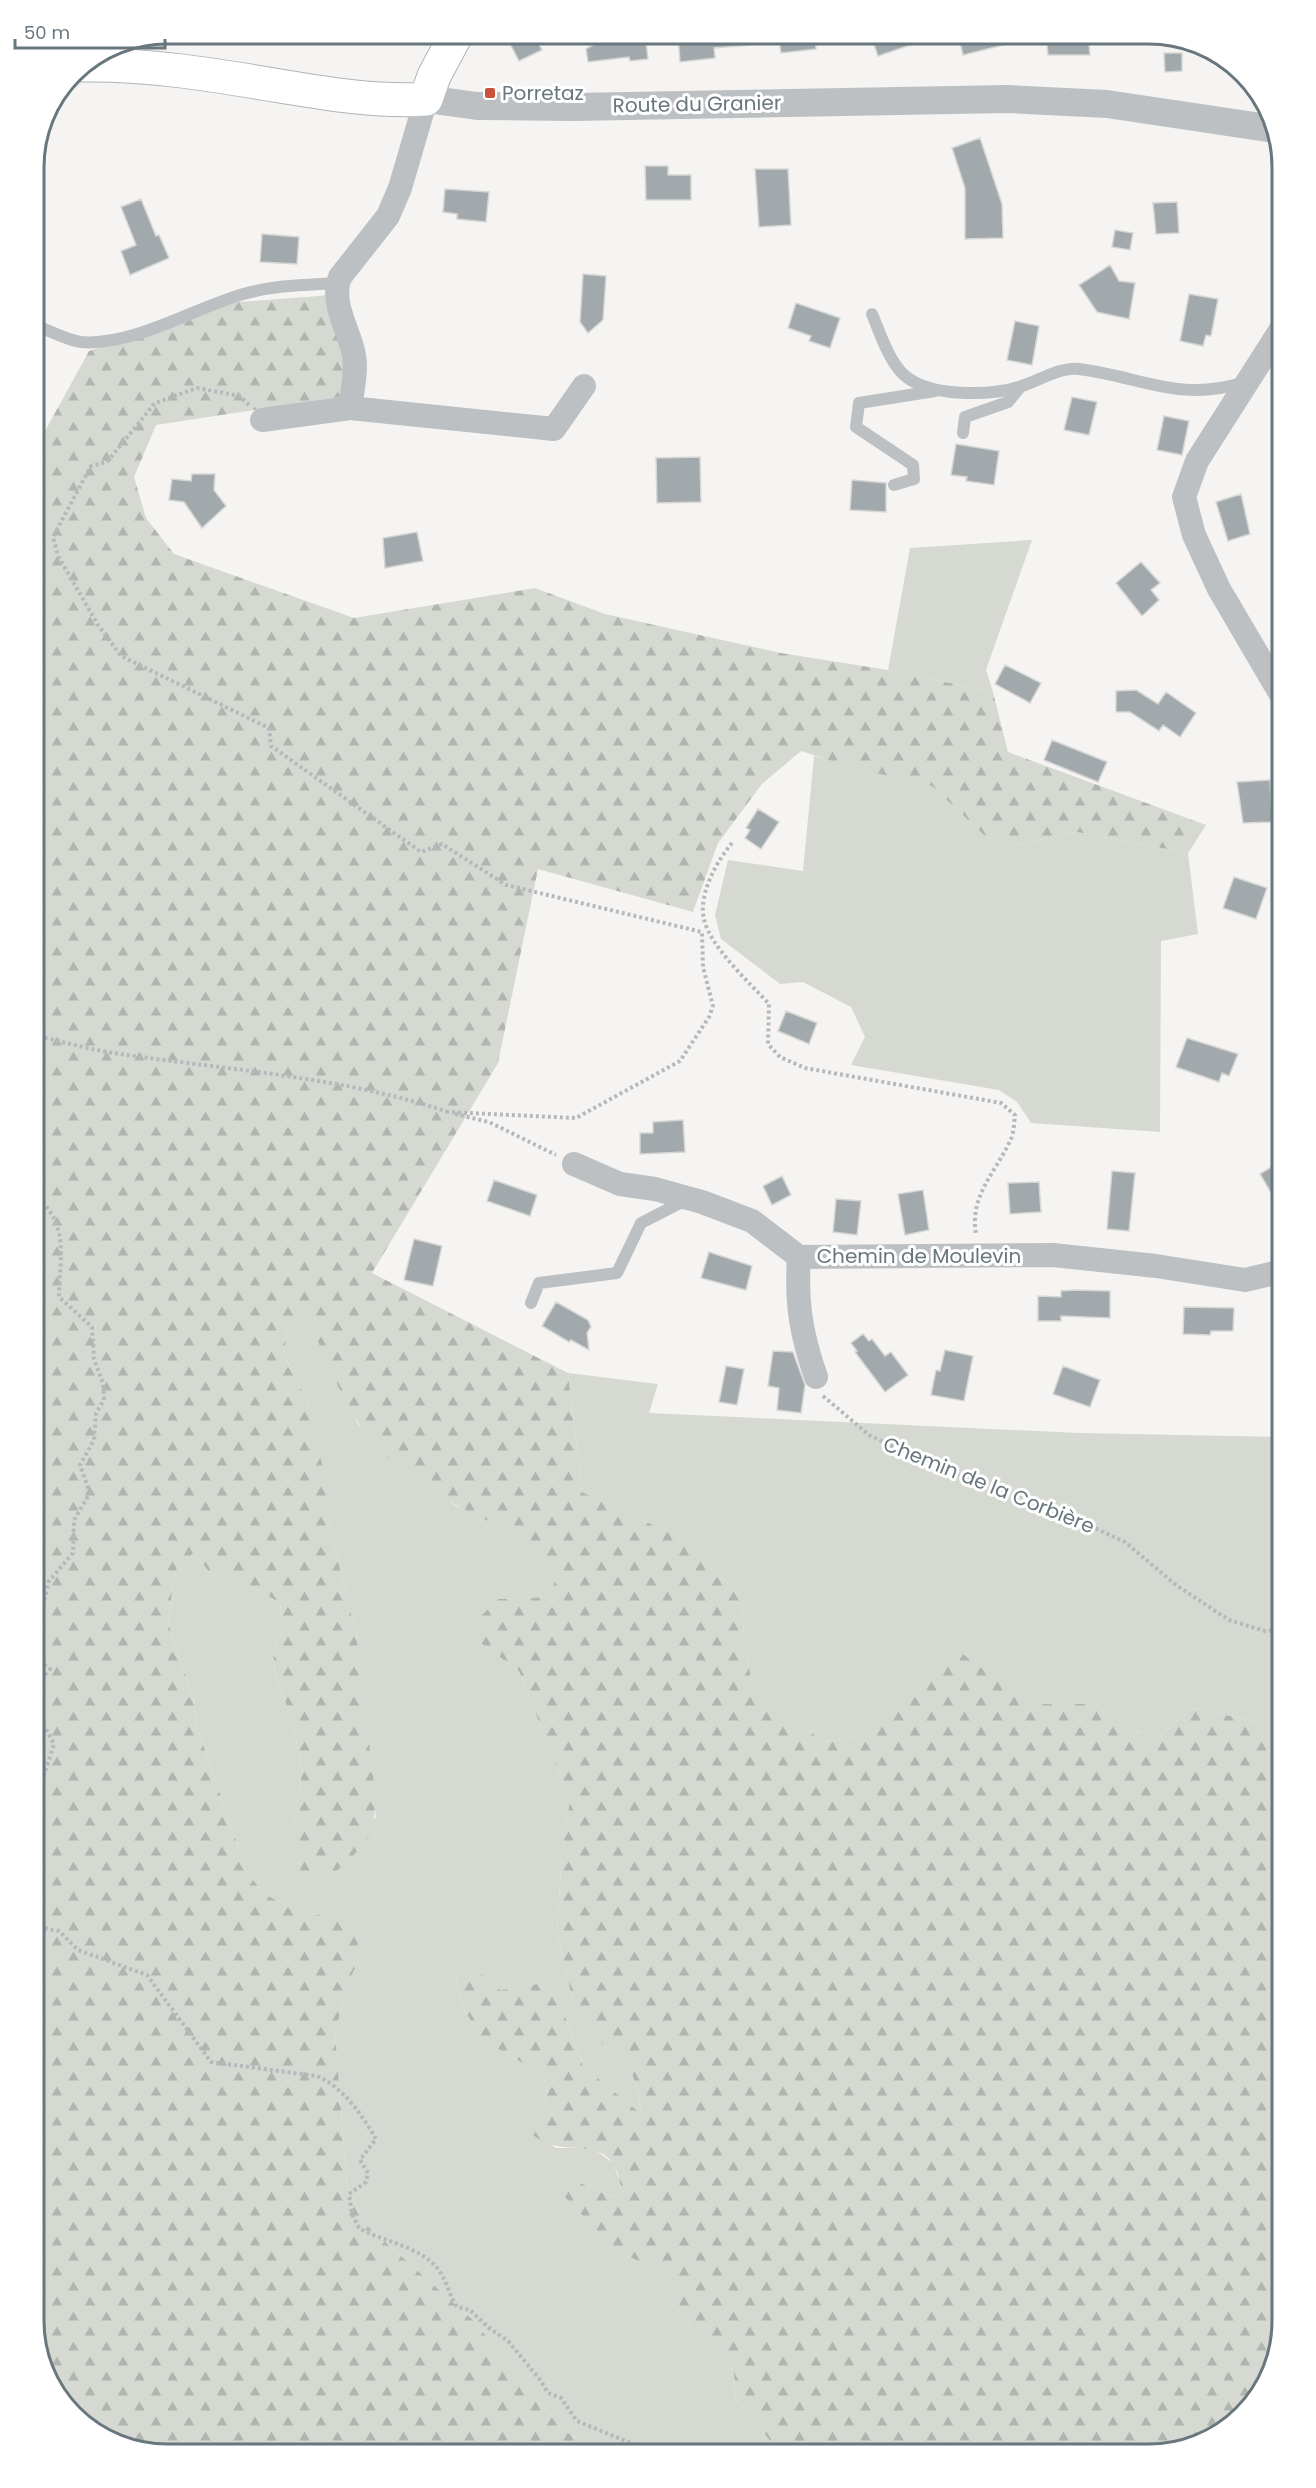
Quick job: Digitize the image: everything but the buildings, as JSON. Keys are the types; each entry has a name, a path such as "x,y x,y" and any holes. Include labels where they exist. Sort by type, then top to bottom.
{"main road":[{"path":"426,99 434,76 451,44"},
{"name":"Route du Granier","path":"97,64 194,72 361,98 392,101 426,99"}],"street":[{"name":"Route du Granier","path":"426,99 477,106 574,107 766,102 1049,100 1107,104 1266,128"},
{"path":"350,408 354,382 354,356 337,301 338,283 388,216 400,188 426,99"},
{"path":"1273,342 1197,461 1185,497 1194,535 1220,589 1273,681"},
{"path":"262,420 350,408 554,429 584,386"},
{"name":"Chemin de Moulevin","path":"574,1164 620,1184 655,1189 689,1198 752,1221 799,1257 1053,1255 1156,1266 1245,1280 1273,1273"},
{"path":"799,1257 796,1295 805,1345 816,1377"}],"lane":[{"path":"44,329 80,342 113,339 165,324 246,293 279,286 338,283"},
{"path":"872,314 891,356 904,375 925,387 942,390 985,393 1021,386 1066,369 1192,391 1210,391 1249,380"},
{"path":"963,433 965,417 1008,402 1021,386"},
{"path":"894,486 914,479 913,465 856,427 859,403 942,390"},
{"path":"531,1303 539,1283 617,1273 641,1223 689,1198"}],"path":[{"path":"262,420 240,396 197,388 155,404 107,462 91,466 53,537 58,556 98,625 122,656 269,728 271,746 421,852 442,844 506,885 702,932 703,967 713,1006 709,1017 680,1061 576,1118 447,1112"},
{"path":"732,843 718,859 706,893 704,919 716,943 769,1004 768,1044 780,1057 805,1068 1001,1103 1015,1115 1012,1136 978,1194 974,1221 980,1256"},
{"path":"44,1038 112,1053 324,1083 423,1103 447,1112 489,1122 574,1164"},
{"path":"44,1204 56,1223 62,1262 57,1275 58,1297 92,1327 94,1359 103,1383 104,1400 96,1413 94,1440 80,1465 90,1493 74,1520 73,1553 50,1581 44,1604"},
{"name":"Chemin de la Corbière","path":"816,1377 824,1396 869,1436 943,1470 1028,1497 1074,1517 1125,1542 1176,1585 1229,1620 1264,1631 1273,1631"},
{"path":"44,1664 50,1669 44,1676"},
{"path":"44,1725 54,1744 44,1775"},
{"path":"44,1928 59,1931 78,1950 147,1976 211,2062 317,2076 331,2082 365,2120 376,2139 360,2160 368,2174 366,2182 349,2194 352,2214 359,2228 420,2254 437,2267 457,2307 470,2310 489,2328 508,2340 548,2393 561,2398 577,2421 615,2435 627,2444"}],"green space":[{"path":"331,295 347,358 340,397 156,425 134,477 146,518 174,554 354,618 535,588 605,614 781,653 888,670 993,692 1008,752 1206,825 1188,853 1077,832 1015,845 986,837 932,786 850,767 801,751 762,784 718,843 693,912 538,869 498,1063 372,1273 568,1373 582,1492 694,1544 742,1600 744,1637 753,1690 824,1742 854,1737 952,1646 1030,1704 1094,1704 1153,1742 1192,1708 1273,1725 1273,2322 1266,2361 1252,2390 1231,2414 1197,2435 1158,2444 773,2444 736,2400 734,2374 723,2350 691,2330 669,2283 651,2267 617,2251 563,2195 565,2183 578,2182 614,2198 621,2187 615,2167 606,2156 596,2151 548,2144 536,2137 525,2126 544,2108 547,2084 540,2073 481,2039 462,2005 456,1981 459,1970 472,1966 500,1990 537,1984 548,1990 563,2011 583,2066 641,2114 638,2090 626,2058 603,2045 573,2003 557,1929 562,1853 570,1800 519,1671 479,1642 480,1617 498,1599 548,1597 558,1575 535,1547 523,1538 438,1495 400,1469 378,1448 352,1412 305,1313 287,1330 284,1355 307,1401 325,1477 330,1529 356,1633 375,1792 375,1809 370,1833 358,1851 328,1879 301,1873 294,1824 302,1773 293,1722 275,1675 273,1651 283,1628 280,1603 258,1590 209,1572 194,1552 175,1571 168,1623 193,1697 196,1724 247,1873 264,1893 285,1906 334,1919 356,1933 360,1959 348,1982 335,2033 347,2185 364,2223 474,2321 562,2430 591,2444 158,2444 142,2442 112,2432 79,2409 53,2369 44,2330 44,433 89,351 228,303"},
{"path":"1032,540 986,670 993,692 888,670 910,548"},
{"path":"814,756 932,786 986,837 1015,845 1077,832 1188,853 1198,934 1161,941 1160,1132 1031,1123 1017,1102 999,1090 851,1065 865,1037 851,1007 803,982 780,984 721,939 715,915 728,860 803,871"},
{"path":"305,1312 358,1424 454,1505 524,1536 544,1553 558,1575 548,1597 498,1599 479,1642 519,1671 570,1800 562,1853 557,1929 573,2003 603,2045 626,2058 638,2090 641,2115 583,2066 563,2011 548,1990 537,1984 500,1990 459,1970 456,1981 462,2005 481,2039 540,2073 547,2084 544,2108 525,2126 556,2148 593,2148 614,2164 621,2187 614,2198 578,2182 617,2251 651,2267 669,2283 691,2330 723,2350 734,2374 736,2400 773,2444 591,2444 562,2430 474,2321 364,2223 347,2185 335,2033 348,1982 360,1959 334,1919 285,1906 264,1893 247,1873 196,1724 193,1697 168,1623 175,1571 194,1551 209,1572 258,1590 280,1603 283,1628 273,1651 275,1675 293,1722 302,1773 294,1824 376,1818 356,1633 330,1529 324,1477 307,1401 284,1355 287,1330"},
{"path":"568,1373 658,1384 649,1413 1079,1433 1273,1437 1273,1725 1192,1708 1153,1742 1094,1704 1030,1704 952,1647 854,1737 824,1742 753,1690 744,1637 742,1600 694,1544 582,1492"}],"place":[{"name":"Porretaz","path":"490,93"}]}
